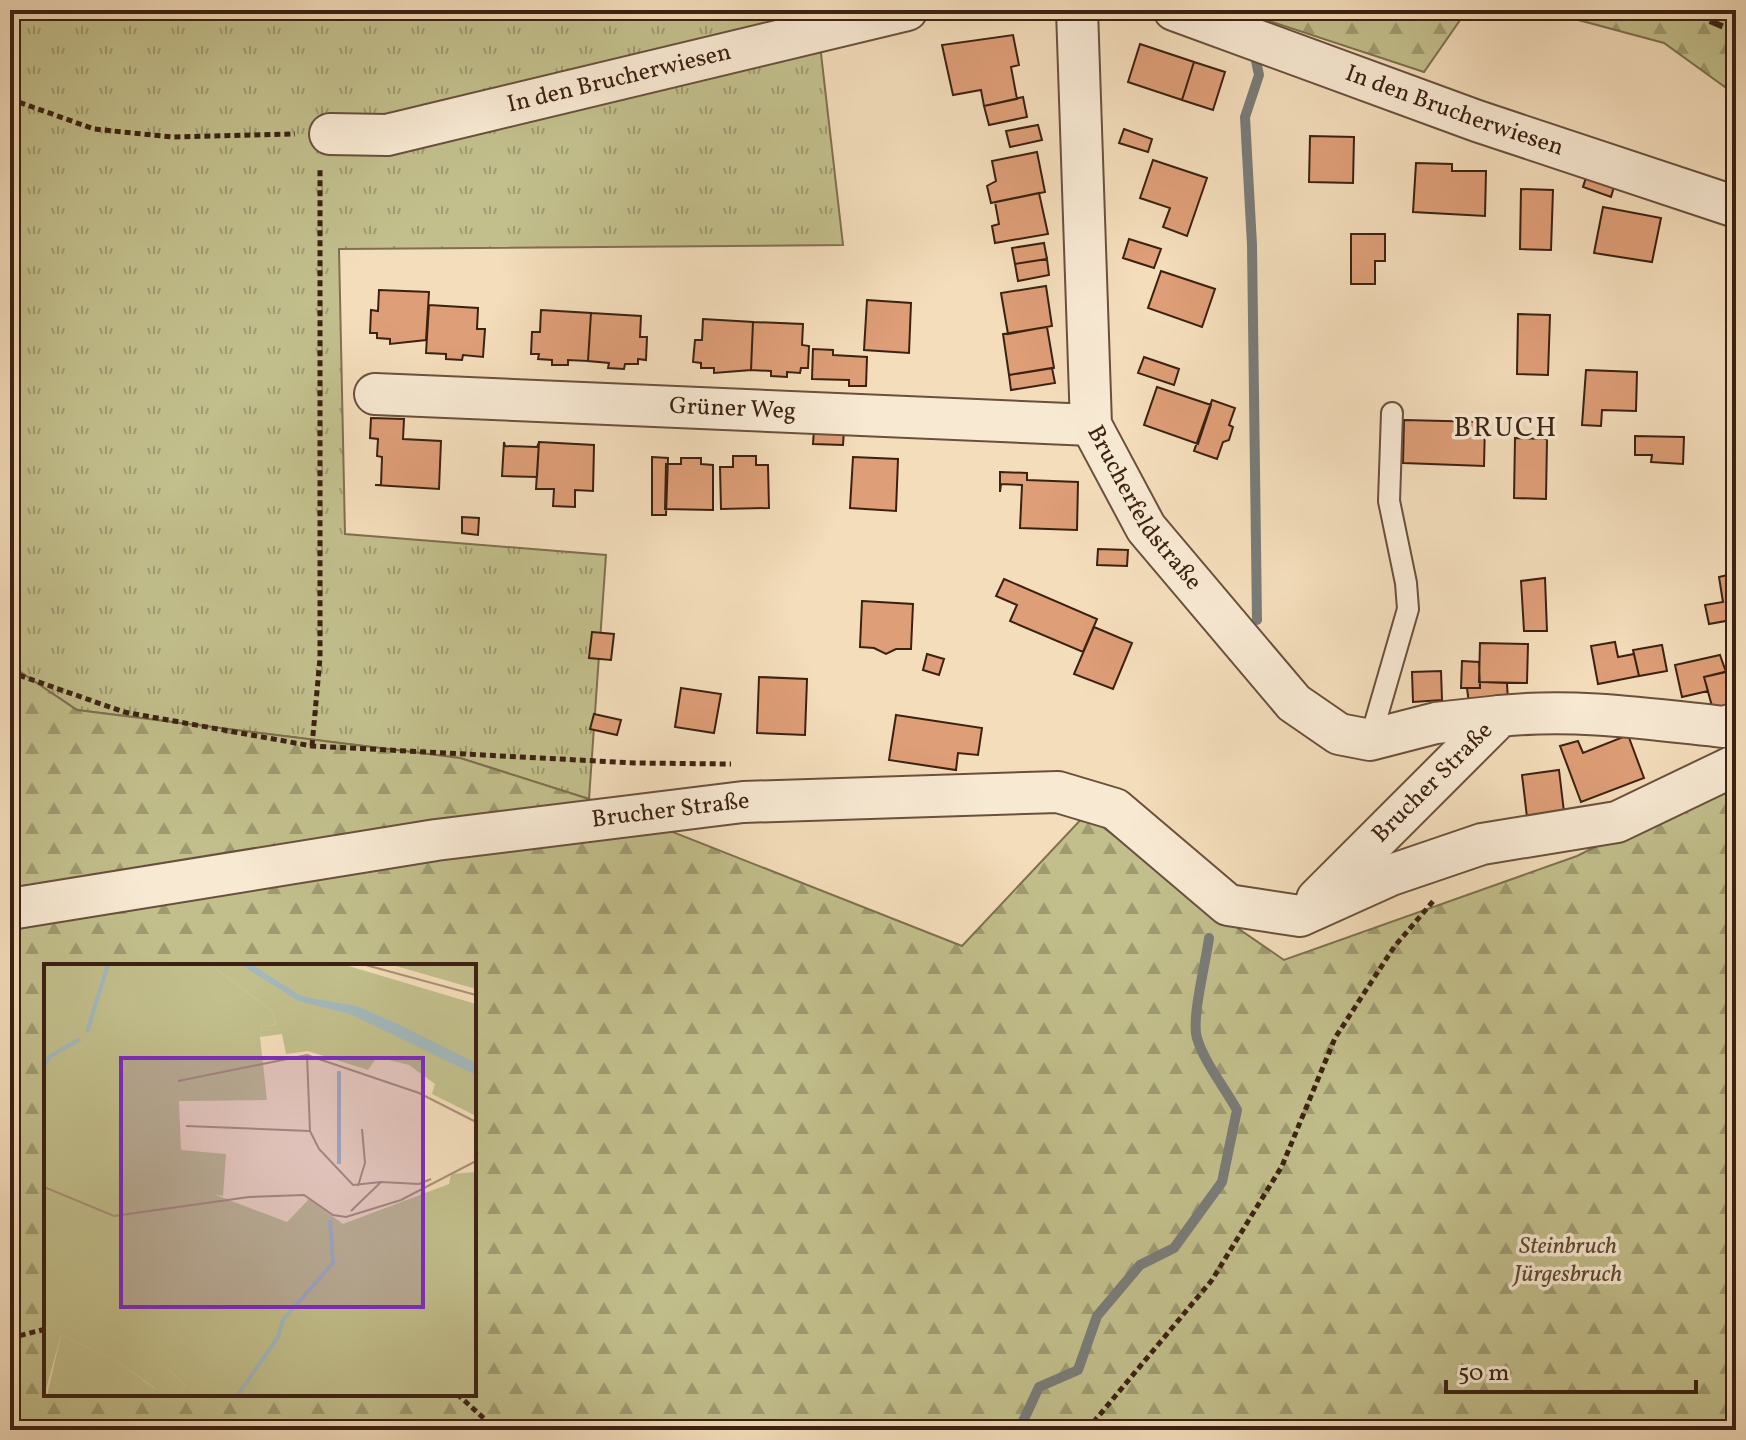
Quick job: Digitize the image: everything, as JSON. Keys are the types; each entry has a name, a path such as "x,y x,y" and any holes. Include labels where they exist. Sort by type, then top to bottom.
{"street":[{"name":"In den Brucherwiesen","path":"330,134 387,135 907,10"},
{"name":"Brucherfeldstraße","path":"1077,10 1091,425 1146,528 1294,703 1339,734 1370,740"},
{"name":"In den Brucherwiesen","path":"1174,10 1477,121 1736,207"},
{"name":"Grüner Weg","path":"375,394 1091,425"},
{"name":"Brucher Straße","path":"1300,916 1500,716 1536,712 1603,713 1724,727 1736,723"},
{"path":"1370,740 1436,723 1500,716"},
{"name":"Brucher Straße","path":"10,909 436,840 743,802 1058,792 1115,809 1228,905 1300,916 1391,875 1482,844 1617,822 1736,765"}],"lane":[{"path":"1370,740 1408,609 1406,583 1389,501 1392,413"}],"path":[{"path":"10,99 94,129 110,131 172,137 330,134 319,171 322,295 317,387 321,426 320,658 312,746"},
{"path":"10,672 124,712 312,746 619,762 737,764"},
{"path":"1087,1430 1212,1280 1282,1166 1335,1038 1394,947 1443,890"},
{"path":"10,1338 44,1330"},
{"path":"459,1396 489,1423 491,1430"}],"green space":[{"path":"10,10 816,10 843,245 339,249 345,534 606,555 589,799 460,758 77,710 10,665"},
{"path":"1236,10 1467,10 1424,72"},
{"path":"1541,10 1736,10 1736,95 1664,43"},
{"name":"Steinbruch Jürgesbruch","path":"10,665 77,710 460,758 589,799 962,946 1086,814 1204,905 1284,960 1577,856 1736,777 1736,1430 10,1430"}],"building":[{"path":"1013,35 1019,65 1011,67 1017,99 984,106 981,90 953,95 942,45"},
{"path":"1140,44 1194,62 1182,100 1128,82"},
{"path":"1194,62 1225,72 1213,110 1182,100"},
{"path":"1023,97 1027,117 989,125 984,106"},
{"path":"1038,125 1042,140 1010,147 1006,131"},
{"path":"1124,129 1152,139 1148,152 1119,143"},
{"path":"1310,136 1354,137 1353,183 1309,182"},
{"path":"1037,152 1045,192 991,203 987,186 996,181 992,161"},
{"path":"1153,160 1207,178 1187,236 1163,227 1170,208 1140,198"},
{"path":"1416,163 1452,164 1452,171 1486,171 1485,216 1413,212"},
{"path":"1588,171 1616,180 1611,197 1583,187"},
{"path":"1521,189 1553,190 1551,250 1520,249"},
{"path":"1039,193 1048,234 995,243 992,226 999,224 995,202"},
{"path":"1603,207 1661,218 1652,262 1594,253"},
{"path":"1351,234 1385,234 1385,261 1375,261 1375,284 1351,284"},
{"path":"1129,239 1161,249 1154,268 1123,258"},
{"path":"1044,243 1047,259 1015,264 1012,248"},
{"path":"1047,259 1049,275 1018,281 1015,264"},
{"path":"1161,271 1215,289 1202,327 1148,308"},
{"path":"1046,286 1052,326 1008,334 1001,293"},
{"path":"379,290 429,292 426,340 390,344 390,339 377,338 377,333 370,333 371,310 378,311"},
{"path":"867,300 911,303 909,353 864,350"},
{"path":"429,305 478,308 477,329 485,329 483,357 463,355 462,360 446,359 446,354 426,353"},
{"path":"541,310 591,313 588,361 568,360 568,365 552,365 552,360 538,359 539,354 531,354 532,332 540,332"},
{"path":"591,313 641,316 640,337 647,337 646,360 638,359 638,364 625,364 624,369 608,368 609,363 588,361"},
{"path":"1518,314 1550,315 1548,375 1517,374"},
{"path":"703,319 753,322 751,370 714,373 714,368 701,368 701,363 693,362 695,340 702,340"},
{"path":"753,322 803,324 802,345 809,346 808,368 801,368 800,373 787,372 787,377 771,376 771,371 751,370"},
{"path":"1047,327 1054,368 1009,375 1003,334"},
{"path":"813,349 833,350 833,355 867,357 866,386 849,386 849,380 812,379"},
{"path":"1144,357 1179,369 1174,385 1138,373"},
{"path":"1052,368 1055,383 1011,390 1009,375"},
{"path":"1586,370 1637,372 1636,411 1602,410 1601,426 1582,425"},
{"path":"1157,387 1211,405 1198,444 1144,425"},
{"path":"1212,400 1235,408 1229,425 1233,427 1229,440 1223,442 1217,459 1194,451"},
{"path":"371,418 404,419 403,439 441,441 439,489 375,485 381,485 382,457 377,456 378,439 370,438"},
{"path":"1404,420 1485,422 1484,466 1403,463"},
{"path":"814,429 844,430 843,445 813,444"},
{"path":"1635,436 1684,437 1683,464 1651,462 1652,455 1635,455"},
{"path":"1515,438 1547,439 1546,499 1514,498"},
{"path":"504,442 505,446 537,447 539,442 537,477 502,476"},
{"path":"539,442 594,445 593,491 575,490 575,507 553,506 554,489 536,489"},
{"path":"733,456 756,456 756,465 768,465 769,508 721,509 720,467 733,467"},
{"path":"652,457 668,458 666,515 652,515"},
{"path":"853,457 898,459 896,511 850,508"},
{"path":"681,458 701,458 701,464 713,465 713,510 665,509 666,464 681,464"},
{"path":"1000,472 1027,473 1027,480 1078,482 1077,530 1020,528 1022,485 1001,484 1000,492"},
{"path":"462,517 479,518 478,535 462,533"},
{"path":"1098,549 1128,550 1127,566 1097,565"},
{"path":"1736,573 1736,631 1729,633 1726,621 1709,624 1705,605 1723,602 1719,577"},
{"path":"1545,578 1547,631 1524,631 1521,581"},
{"path":"1004,579 1097,619 1083,652 1010,621 1017,605 996,596"},
{"path":"862,601 913,604 911,649 896,649 886,654 874,648 860,647"},
{"path":"1094,627 1132,643 1113,689 1074,674"},
{"path":"592,632 614,634 611,660 589,658"},
{"path":"1615,642 1618,657 1634,654 1639,676 1598,684 1591,646"},
{"path":"1480,643 1528,644 1527,683 1479,682"},
{"path":"1662,645 1667,671 1639,676 1633,650"},
{"path":"927,654 944,659 939,675 923,670"},
{"path":"1720,655 1726,672 1704,677 1708,691 1682,697 1675,665"},
{"path":"1462,661 1479,662 1480,688 1461,688"},
{"path":"1736,669 1736,715 1716,721 1704,677"},
{"path":"1441,671 1442,700 1413,702 1412,672"},
{"path":"759,677 807,679 805,735 757,733"},
{"path":"1480,682 1507,683 1508,702 1469,704 1467,688 1480,688"},
{"path":"681,688 721,694 714,733 675,727"},
{"path":"594,714 621,720 617,735 590,729"},
{"path":"896,715 982,728 978,755 958,753 956,770 889,760"},
{"path":"1628,735 1644,778 1581,802 1560,746 1578,741 1583,753"},
{"path":"1559,770 1564,812 1527,817 1522,775"}],"waterway":[{"path":"1256,61 1259,75 1245,117 1252,245 1257,620"},
{"path":"1019,1430 1039,1387 1078,1370 1097,1316 1140,1265 1174,1248 1222,1182 1237,1110 1197,1038 1197,1004 1209,938"}],"railway":[{"path":"1684,10 1736,32"}],"district":[{"name":"BRUCH","path":"1506,428"}]}
